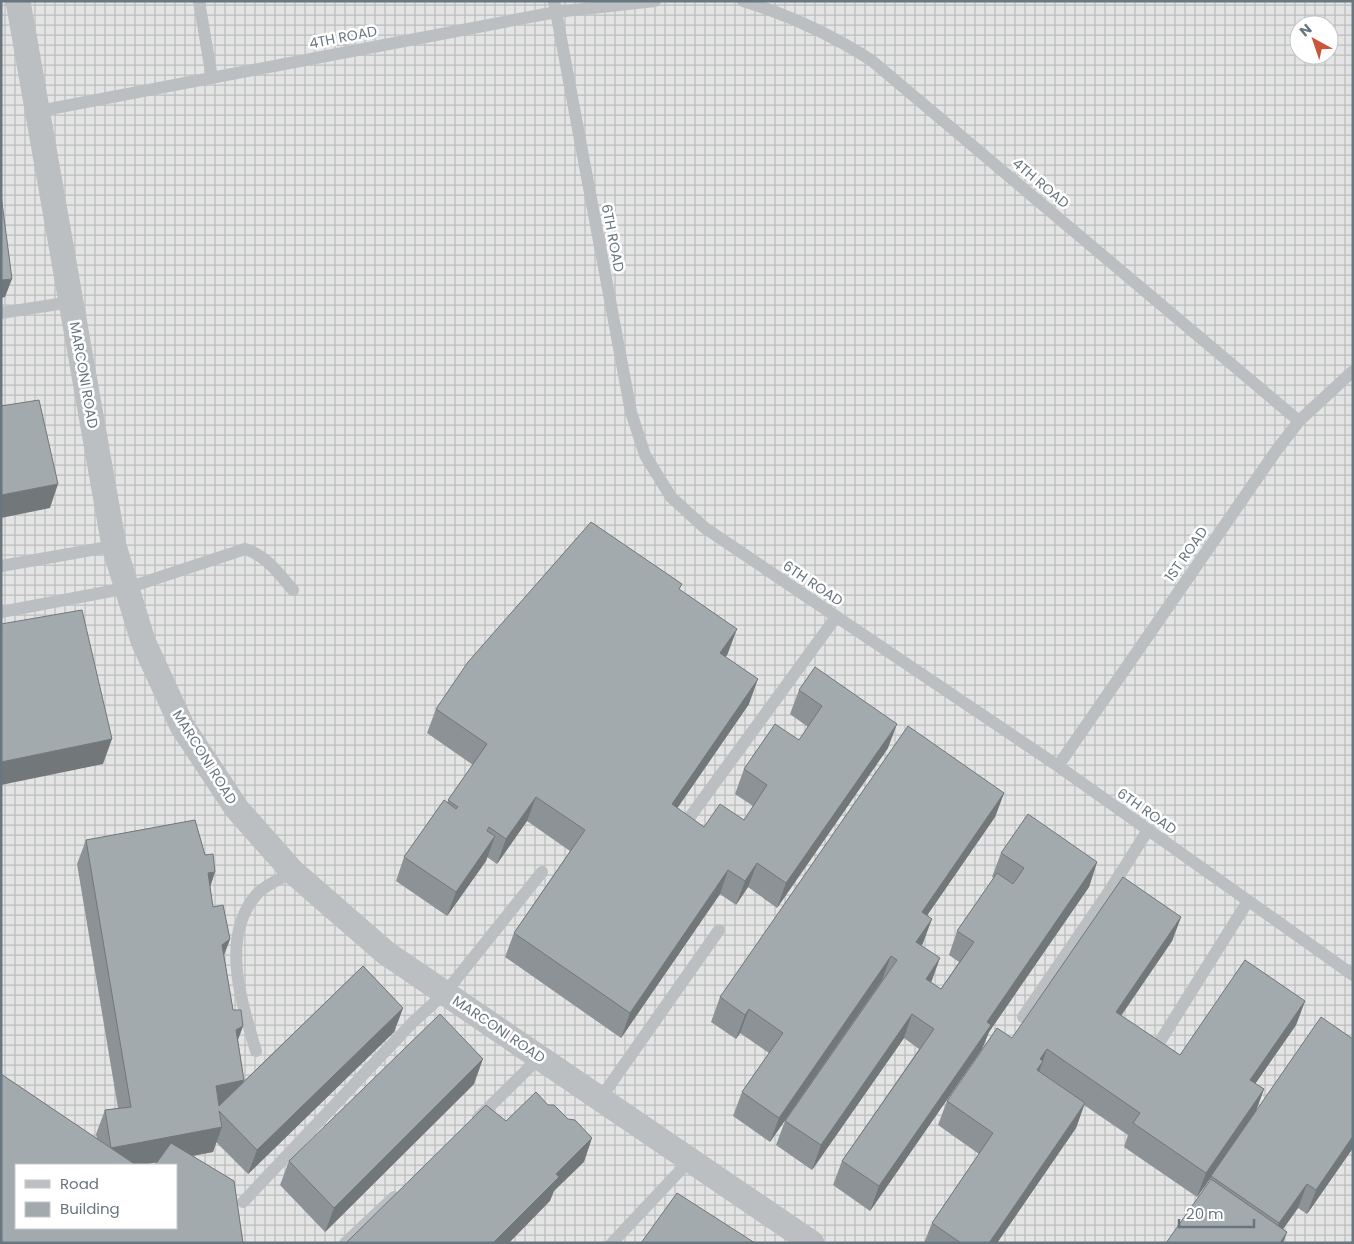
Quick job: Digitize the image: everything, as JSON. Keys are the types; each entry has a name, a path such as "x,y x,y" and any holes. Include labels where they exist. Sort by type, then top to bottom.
{"street":[{"name":"MARCONI ROAD","path":"18,1 114,546 143,640 182,726 236,809 293,872 386,953 812,1243"}],"lane":[{"path":"199,1 212,78"},
{"name":"4TH ROAD","path":"38,111 212,78 555,7 655,1"},
{"name":"4TH ROAD","path":"743,1 792,17 835,37 871,60 1299,421"},
{"name":"6TH ROAD","path":"555,7 631,412 645,455 671,498 705,528 1058,766 1353,975"},
{"path":"1,313 71,302"},
{"name":"1ST ROAD","path":"1058,766 1276,451 1299,421 1353,371"},
{"path":"1,566 114,546"},
{"path":"1,612 127,588 245,549 255,552 266,560 293,590"},
{"path":"687,821 836,617"},
{"path":"1023,1017 1108,893 1148,830"},
{"path":"256,1051 238,991 238,938 246,911 258,893 293,872"},
{"path":"243,1202 413,1022 445,993 542,872"},
{"path":"1154,1051 1248,901"},
{"path":"600,1098 720,930"},
{"path":"468,1127 540,1057"},
{"path":"612,1243 690,1160"},
{"path":"345,1243 403,1188"}],"shaded area":[{"path":"1,1 1353,1 1353,1243 1,1243"}],"building":[{"path":"1,195 12,279 1,280"},
{"path":"39,400 58,484 1,495 1,406"},
{"path":"591,522 682,584 679,589 737,629 720,653 758,679 672,804 704,827 720,804 744,820 767,785 744,769 775,724 799,740 822,706 799,690 815,667 897,724 786,883 757,863 745,881 728,870 630,1013 514,933 585,830 536,797 506,839 489,827 487,831 495,836 456,892 404,857 444,800 456,809 458,807 448,800 487,744 436,709 468,662"},
{"path":"82,610 112,739 1,762 1,624"},
{"path":"908,726 1004,793 922,912 932,919 916,942 940,958 926,979 941,989 974,942 957,931 997,873 1013,884 1024,868 1001,853 1028,814 1097,862 987,1022 991,1025 879,1186 842,1161 934,1029 912,1014 821,1145 785,1121 897,960 891,956 779,1118 742,1092 783,1033 749,1009 745,1015 720,997"},
{"path":"195,820 205,855 213,854 215,872 208,873 213,907 223,905 230,939 222,945 233,1010 241,1010 243,1026 236,1030 244,1080 216,1086 219,1106 363,966 403,1008 257,1150 219,1111 222,1127 111,1148 105,1110 131,1107 86,840"},
{"path":"1123,877 1181,917 1116,1012 1180,1055 1245,960 1305,1001 1250,1080 1264,1089 1206,1173 1133,1123 1140,1113 1047,1049 1040,1059 1043,1061 1037,1070 1085,1103 989,1243 961,1243 932,1223 993,1133 947,1101 997,1028 1012,1038"},
{"path":"440,1014 483,1059 334,1208 289,1161"},
{"path":"1321,1017 1353,1039 1353,1136 1316,1190 1307,1184 1279,1223 1211,1176"},
{"path":"1,1074 135,1164 15,1164 15,1229 178,1229 178,1164 156,1164 171,1143 234,1181 243,1243 1,1243"},
{"path":"536,1092 548,1105 554,1105 568,1119 575,1120 592,1138 556,1174 559,1177 493,1243 346,1243 486,1105 506,1121"},
{"path":"1211,1179 1287,1232 1280,1243 1166,1243"},
{"path":"677,1193 755,1243 641,1243"}]}
